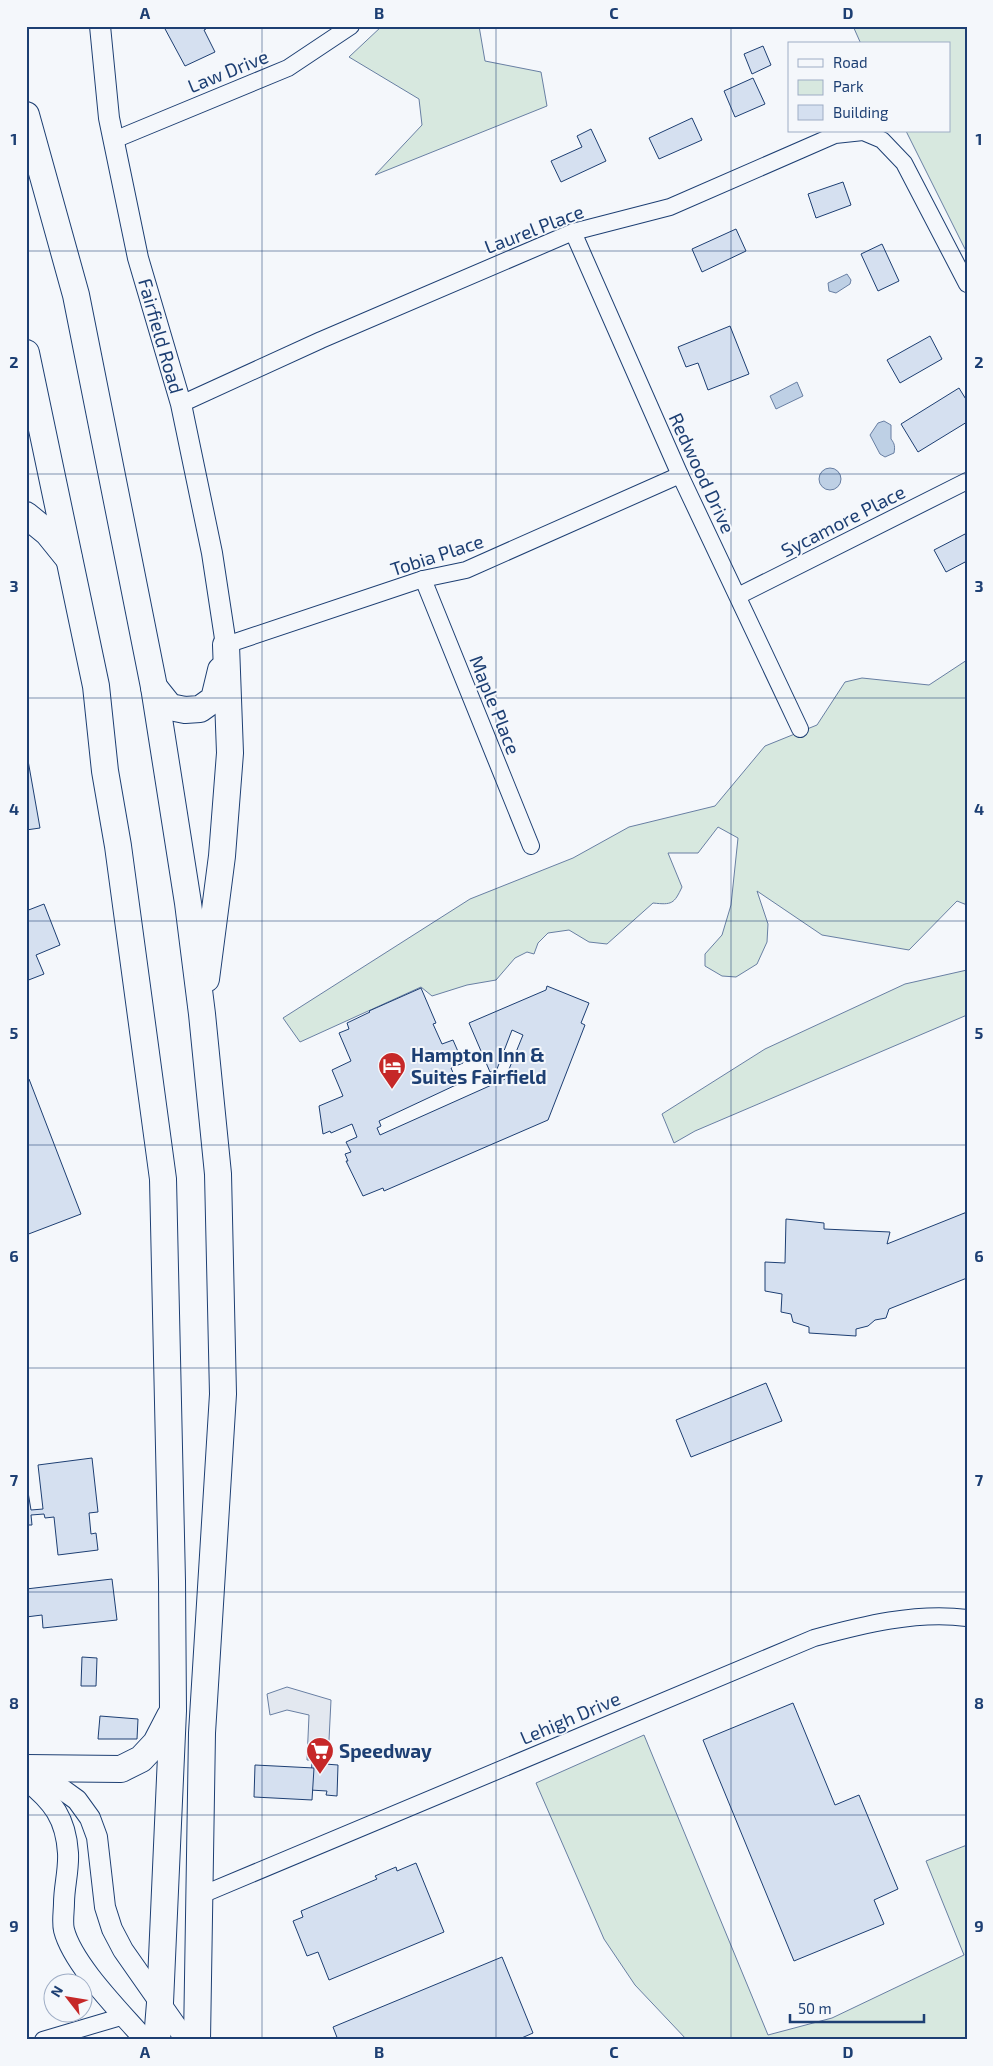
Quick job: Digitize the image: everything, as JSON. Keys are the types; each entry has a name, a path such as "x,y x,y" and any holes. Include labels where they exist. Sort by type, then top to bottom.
{"highway":[{"path":"26,115 76,295 154,687 188,903 202,1014 218,1174 223,1394 202,1733 197,2040"},
{"path":"26,353 38,402 96,686 105,771 118,846 163,1179 173,1711 157,2040"},
{"path":"26,437 38,402"},
{"path":"26,515 48,533 71,561"},
{"path":"154,687 170,706 185,710 200,709 214,699 226,645"},
{"path":"202,1014 222,856 230,753 226,645"},
{"path":"26,1768 121,1769 141,1759 156,1743 173,1711"}],"street":[{"name":"Fairfield Road","path":"100,26 109,118 138,258 181,404 212,553 226,645"},
{"name":"Law Drive","path":"114,140 288,68 350,26"},
{"name":"Laurel Place","path":"181,404 321,340 573,232 670,207 835,135 863,132 882,140 904,163 967,284"},
{"name":"Redwood Drive","path":"573,232 680,475 800,729"},
{"name":"Tobia Place","path":"226,645 423,579 466,570 680,475"},
{"name":"Sycamore Place","path":"738,596 967,480"},
{"name":"Maple Place","path":"423,579 530,846"},
{"name":"Lehigh Drive","path":"199,1896 814,1638 872,1622 951,1615 967,1618"},
{"path":"26,1773 52,1782 65,1791 77,1800 90,1818 97,1837 105,1907 112,1929 123,1950 186,2040"},
{"path":"26,1780 42,1793 60,1817 63,1826 68,1854 64,1929 73,1951 88,1973 145,2040"},
{"path":"43,2040 124,2016"}],"green space":[{"path":"382,26 479,26 485,61 541,72 547,106 375,175 422,125 419,99 349,57"},
{"path":"853,26 967,26 967,253 906,132 950,132 950,42 860,42"},
{"path":"967,660 967,905 957,901 909,950 822,935 757,891 768,924 767,942 757,964 736,977 722,976 705,966 705,954 722,935 731,905 738,838 718,827 698,853 668,853 682,887 677,897 672,902 664,904 653,903 607,944 589,942 569,930 548,933 538,943 534,954 527,952 515,958 496,980 467,985 432,996 421,987 300,1042 283,1018 470,899 573,858 629,827 715,806 765,746 817,725 845,682 862,678 929,685"},
{"path":"967,970 967,1015 695,1131 674,1143 662,1114 765,1049 905,984"},
{"path":"644,1735 768,2035 832,2018 964,1955 926,1861 967,1845 967,2040 687,2040 635,1985 604,1939 536,1783"}],"shaded area":[{"path":"287,1687 331,1700 328,1760 307,1760 309,1715 287,1710 270,1715 267,1694"}],"water":[{"path":"847,274 851,280 850,284 836,293 829,291 828,283"},
{"path":"797,382 803,396 776,409 770,396"},
{"path":"884,421 891,425 891,439 895,447 894,453 885,457 880,454 870,435 878,423"},
{"path":"830,468 838,471 841,479 838,487 830,490 822,487 819,479 822,471"}],"building":[{"path":"205,26 206,29 204,30 215,52 185,66 164,27"},
{"path":"763,46 771,65 752,74 744,54"},
{"path":"753,78 765,104 735,117 724,91"},
{"path":"692,118 702,140 659,159 649,138"},
{"path":"591,129 606,161 561,182 551,161 582,147 577,136"},
{"path":"843,182 851,205 816,218 808,194"},
{"path":"736,229 746,251 702,272 692,249"},
{"path":"882,244 899,281 878,291 861,254"},
{"path":"730,326 749,374 708,390 698,363 686,367 678,347"},
{"path":"930,336 942,359 900,383 887,360"},
{"path":"959,388 967,401 967,422 918,452 901,424"},
{"path":"967,533 967,561 946,572 934,550"},
{"path":"26,749 40,828 26,830"},
{"path":"44,904 60,945 36,955 44,974 26,981 26,911"},
{"name":"Hampton Inn & Suites Fairfield","path":"547,986 589,1003 581,1023 585,1025 548,1120 384,1191 383,1188 363,1196 346,1161 348,1161 345,1154 351,1152 346,1142 357,1137 352,1124 331,1133 330,1131 323,1134 319,1106 343,1096 332,1070 351,1061 339,1033 349,1029 347,1023 421,988 436,1023 433,1024 442,1044 453,1040 463,1063 451,1068 458,1084 379,1121 381,1126 377,1128 380,1135 505,1079 523,1035 512,1030 497,1069 490,1072 469,1023 546,990"},
{"path":"29,1079 81,1214 26,1235 26,1080"},
{"path":"967,1212 967,1278 889,1309 886,1318 875,1320 868,1326 856,1329 856,1336 809,1333 809,1327 793,1322 791,1314 781,1312 782,1294 765,1291 765,1262 785,1263 786,1219 824,1223 824,1229 890,1232 887,1244"},
{"path":"766,1383 782,1421 691,1457 676,1420"},
{"path":"92,1458 98,1512 89,1513 91,1534 96,1533 98,1550 58,1555 54,1517 45,1518 44,1514 31,1515 32,1525 26,1525 26,1492 28,1492 31,1510 43,1509 38,1465"},
{"path":"112,1579 117,1620 43,1628 42,1615 26,1617 26,1589"},
{"path":"82,1657 97,1658 96,1686 81,1686"},
{"path":"793,1703 835,1805 859,1795 898,1889 874,1900 884,1924 794,1961 703,1740"},
{"path":"100,1716 138,1719 137,1739 98,1739"},
{"path":"312,1763 338,1765 337,1796 326,1795 327,1791 310,1790"},
{"path":"255,1765 314,1768 312,1800 254,1797"},
{"path":"416,1863 444,1932 329,1980 318,1952 307,1956 293,1921 303,1917 301,1911 377,1879 375,1876 396,1867 397,1871"},
{"path":"502,1957 533,2033 517,2040 338,2040 333,2027"}],"place":[{"name":"Hampton Inn & Suites Fairfield","path":"392,1090"},
{"name":"Speedway","path":"320,1775"}]}
